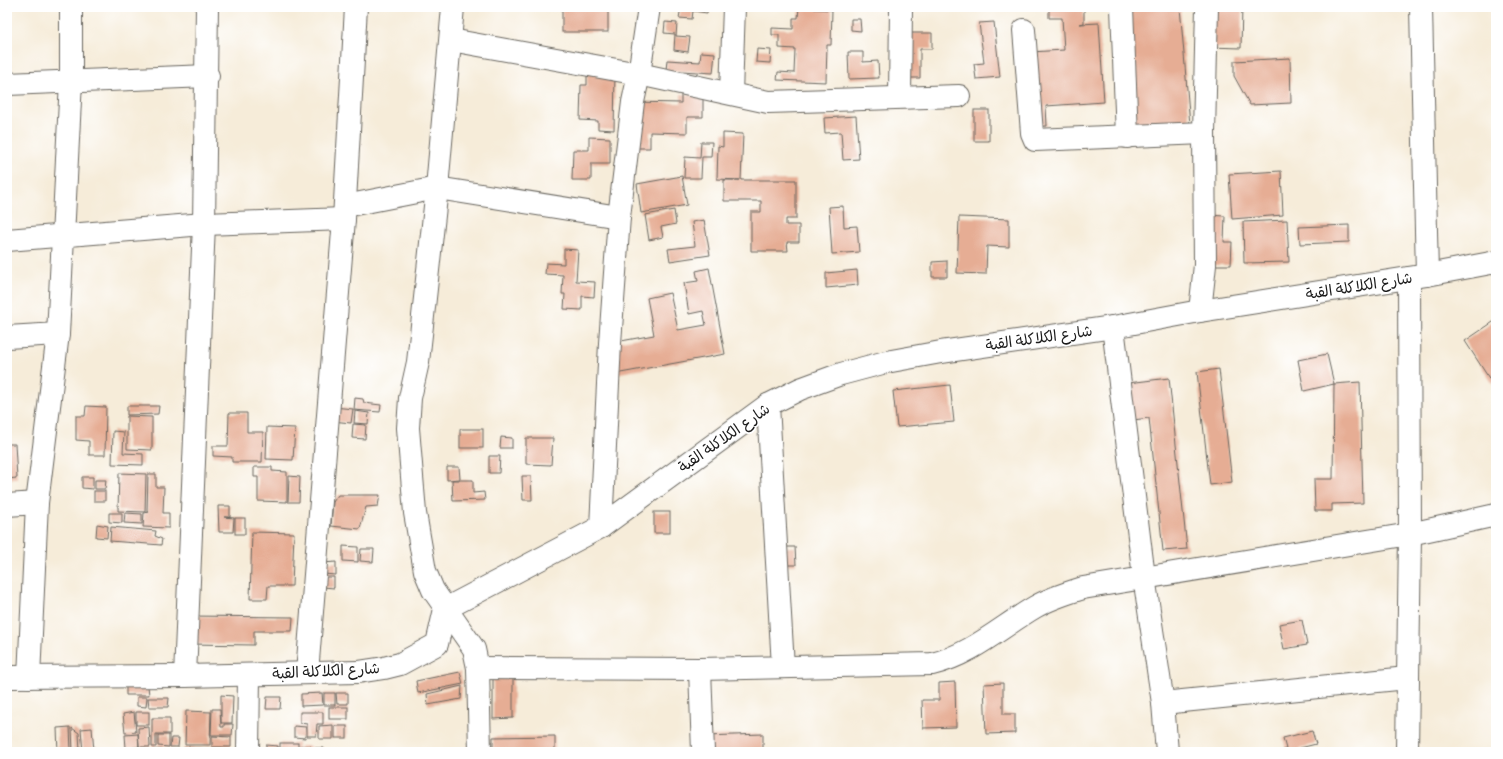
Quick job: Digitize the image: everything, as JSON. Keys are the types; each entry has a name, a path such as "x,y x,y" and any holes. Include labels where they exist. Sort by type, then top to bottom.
{"street":[{"path":"29,677 37,503 58,334 71,81 71,7"},
{"path":"185,676 204,224 208,76 208,7"},
{"path":"307,673 345,212 356,7"},
{"path":"453,7 418,362 410,398 408,428 415,513 424,571 433,590 445,609 474,649 478,668 480,752"},
{"path":"601,526 610,343 619,217 633,102 639,74 649,7"},
{"path":"731,93 734,7"},
{"path":"900,7 900,97"},
{"path":"1122,7 1127,137"},
{"path":"1200,311 1205,264 1204,133 1207,7"},
{"path":"1407,752 1410,534 1418,277 1420,7"},
{"path":"1024,30 1032,133 1035,140 1204,133"},
{"path":"450,40 639,74 768,102 959,96"},
{"path":"7,84 208,76"},
{"path":"7,240 345,212 436,188 619,217"},
{"name":"شارع الكلاكلة القبة","path":"7,677 249,675 358,672 384,668 412,659 437,644 445,609 601,526 768,405 820,381 886,362 1418,277 1496,262"},
{"path":"1112,327 1144,577 1163,703 1167,752"},
{"path":"7,337 58,334"},
{"path":"768,405 783,667"},
{"path":"7,505 37,503"},
{"path":"478,668 700,669 932,664 948,660 964,653 1037,606 1059,595 1083,588 1410,534 1496,515"},
{"path":"700,669 703,752"},
{"path":"248,752 249,675"},
{"path":"1163,703 1407,678"}],"building":[{"path":"562,7 608,7 608,32 562,32"},
{"path":"681,7 708,7 707,13 693,11 692,19 679,18"},
{"path":"799,7 814,7 814,9 832,10 831,45 827,45 826,82 777,80 778,72 794,73 795,49 779,48 779,35 772,35 772,28 793,29 793,18 798,18"},
{"path":"1049,7 1084,7 1084,23 1080,24 1099,23 1104,102 1046,106 1047,126 1035,126 1031,52 1064,50 1062,18 1049,18"},
{"path":"1124,7 1180,7 1190,125 1132,129"},
{"path":"1209,7 1242,7 1241,48 1209,47"},
{"path":"851,19 860,19 861,31 851,30"},
{"path":"665,22 677,23 676,36 690,37 688,52 674,50 675,34 664,33"},
{"path":"994,22 1000,77 976,79 974,64 984,63 979,23"},
{"path":"903,33 932,33 932,49 920,49 920,78 904,78"},
{"path":"757,49 771,50 770,63 756,62"},
{"path":"701,52 715,53 713,73 666,70 667,60 700,62"},
{"path":"848,52 863,52 863,62 878,61 879,78 849,79"},
{"path":"1290,58 1291,103 1250,105 1234,76 1234,61"},
{"path":"587,71 615,72 614,130 598,129 598,121 580,120 581,85 587,85"},
{"path":"681,94 703,95 703,117 687,117 687,133 650,132 650,148 632,148 633,102 681,103"},
{"path":"974,110 989,110 989,141 974,141"},
{"path":"856,116 859,159 843,160 841,132 825,133 824,118"},
{"path":"723,133 743,134 741,180 796,180 796,219 786,219 786,225 799,225 799,242 787,242 788,251 751,251 751,212 761,212 761,201 724,201 724,180 740,180 717,179 718,146 723,147"},
{"path":"589,137 610,138 610,164 591,164 591,180 572,180 573,150 589,150"},
{"path":"701,142 712,142 711,157 702,157 701,178 684,178 685,157 700,158"},
{"path":"1281,171 1283,215 1232,219 1229,174"},
{"path":"682,176 687,205 641,213 637,184"},
{"path":"843,206 844,227 857,226 859,252 832,254 829,207"},
{"path":"674,210 676,224 661,227 663,237 649,240 645,215"},
{"path":"1206,215 1225,216 1224,242 1232,242 1231,265 1205,265"},
{"path":"959,217 1009,219 1009,247 987,246 986,274 957,273"},
{"path":"704,220 710,255 670,261 668,249 695,246 692,222"},
{"path":"1287,220 1289,262 1244,263 1243,222"},
{"path":"1349,225 1349,242 1300,244 1299,227"},
{"path":"564,249 578,250 576,281 595,282 594,297 582,296 582,310 564,309 565,294 562,294 563,275 545,274 546,263 564,264"},
{"path":"947,261 947,277 932,277 932,262"},
{"path":"709,268 725,354 615,374 610,343 654,335 647,298 670,293 678,330 706,325 703,311 689,314 684,283 698,281 696,271"},
{"path":"857,270 858,285 826,288 826,273"},
{"path":"1496,320 1496,389 1465,341"},
{"path":"1327,354 1334,384 1304,391 1298,360"},
{"path":"1219,369 1232,482 1210,485 1197,372"},
{"path":"1169,378 1187,549 1163,551 1149,418 1133,420 1128,383"},
{"path":"1360,382 1363,503 1332,504 1332,511 1315,511 1314,479 1333,479 1334,384"},
{"path":"950,385 954,422 897,427 893,391"},
{"path":"355,398 363,399 364,403 381,405 380,412 354,410"},
{"path":"86,406 106,407 105,455 89,455 89,441 76,440 76,416 85,416"},
{"path":"127,406 159,406 158,414 127,415"},
{"path":"334,407 353,409 351,423 332,421"},
{"path":"355,411 369,413 368,424 354,423"},
{"path":"229,413 247,413 247,432 263,432 262,462 232,462 232,457 213,456 213,446 228,446"},
{"path":"127,416 152,417 152,450 127,449"},
{"path":"353,424 366,425 365,439 352,438"},
{"path":"267,427 295,428 293,460 266,459"},
{"path":"460,429 483,429 483,448 460,448"},
{"path":"113,431 124,432 123,453 143,454 143,465 112,464"},
{"path":"501,437 512,438 512,448 500,448"},
{"path":"526,438 553,438 551,465 526,464"},
{"path":"7,444 15,444 17,478 7,479"},
{"path":"489,456 500,456 499,473 489,473"},
{"path":"254,467 272,467 272,471 287,472 287,502 258,501 258,477 254,477"},
{"path":"447,467 459,467 460,479 447,480"},
{"path":"119,473 146,474 145,512 118,511"},
{"path":"148,474 156,474 156,487 164,487 163,513 169,513 169,528 143,527 144,513 149,512 147,512"},
{"path":"289,476 300,477 299,502 288,502"},
{"path":"522,476 531,476 532,500 523,500"},
{"path":"82,477 93,477 93,489 82,488"},
{"path":"95,480 106,480 105,489 95,489"},
{"path":"452,480 473,480 473,493 484,492 485,500 453,501"},
{"path":"94,491 105,491 105,501 94,501"},
{"path":"338,495 380,495 378,506 366,507 360,529 331,526 333,502"},
{"path":"218,506 230,506 230,517 224,517 234,518 233,532 219,532"},
{"path":"654,512 670,512 670,533 654,533"},
{"path":"109,513 122,513 122,523 109,522"},
{"path":"125,513 142,514 142,524 124,523"},
{"path":"235,518 245,518 245,534 235,534"},
{"path":"97,524 108,526 107,538 96,537"},
{"path":"111,527 156,531 155,536 162,539 161,545 110,541"},
{"path":"252,532 294,533 292,586 268,586 267,599 250,599"},
{"path":"343,546 358,547 358,562 343,561"},
{"path":"781,547 795,547 796,565 782,565"},
{"path":"361,549 374,549 373,562 360,561"},
{"path":"336,562 336,575 323,574 323,563"},
{"path":"323,577 334,577 334,588 323,587"},
{"path":"189,616 293,617 292,631 254,631 254,645 189,644"},
{"path":"1302,620 1307,645 1284,649 1279,624"},
{"path":"460,672 463,684 418,693 416,681"},
{"path":"493,678 513,678 513,718 493,719"},
{"path":"955,682 956,727 923,728 922,700 939,700 939,683"},
{"path":"1003,683 1003,714 1015,714 1015,733 986,734 984,684"},
{"path":"126,686 148,686 149,695 126,695"},
{"path":"462,686 461,699 428,705 427,694"},
{"path":"322,693 323,705 301,706 301,694"},
{"path":"324,693 335,693 335,705 324,705"},
{"path":"336,693 348,693 348,704 337,704"},
{"path":"221,695 233,696 232,723 221,723"},
{"path":"137,697 147,697 146,707 137,706"},
{"path":"267,697 281,697 280,709 266,709"},
{"path":"148,698 169,698 168,707 149,707"},
{"path":"329,707 348,707 348,719 329,719"},
{"path":"212,709 220,709 221,727 224,727 224,724 233,724 232,735 211,735"},
{"path":"186,711 211,712 210,745 185,745"},
{"path":"134,712 136,732 125,733 123,714"},
{"path":"136,712 149,712 149,725 136,725"},
{"path":"300,712 323,712 323,724 317,724 316,736 307,736 307,724 300,723"},
{"path":"152,718 170,718 170,734 156,734 156,747 152,747"},
{"path":"333,725 333,739 319,739 319,726"},
{"path":"294,726 306,727 305,738 294,737"},
{"path":"335,726 347,726 347,738 335,738"},
{"path":"70,727 71,752 58,752 57,728"},
{"path":"149,727 150,747 139,747 138,728"},
{"path":"72,728 79,733 80,751 73,752"},
{"path":"92,728 94,751 83,752 81,729"},
{"path":"1312,731 1316,744 1300,748 1301,752 1279,752 1286,749 1283,738"},
{"path":"138,734 139,747 126,748 125,735"},
{"path":"763,734 763,752 705,752 705,736"},
{"path":"158,735 169,735 169,747 158,746"},
{"path":"212,736 231,737 231,747 212,747"},
{"path":"555,736 555,752 493,752 493,737"},
{"path":"171,738 179,738 178,747 170,747"},
{"path":"280,743 298,743 298,752 280,752"},
{"path":"266,745 278,746 278,752 266,752"},
{"path":"300,746 310,746 310,752 300,752"},
{"path":"184,748 210,748 210,752 184,752"},
{"path":"312,748 324,748 325,752 312,752"},
{"path":"169,749 169,752 152,752 152,750"}]}
